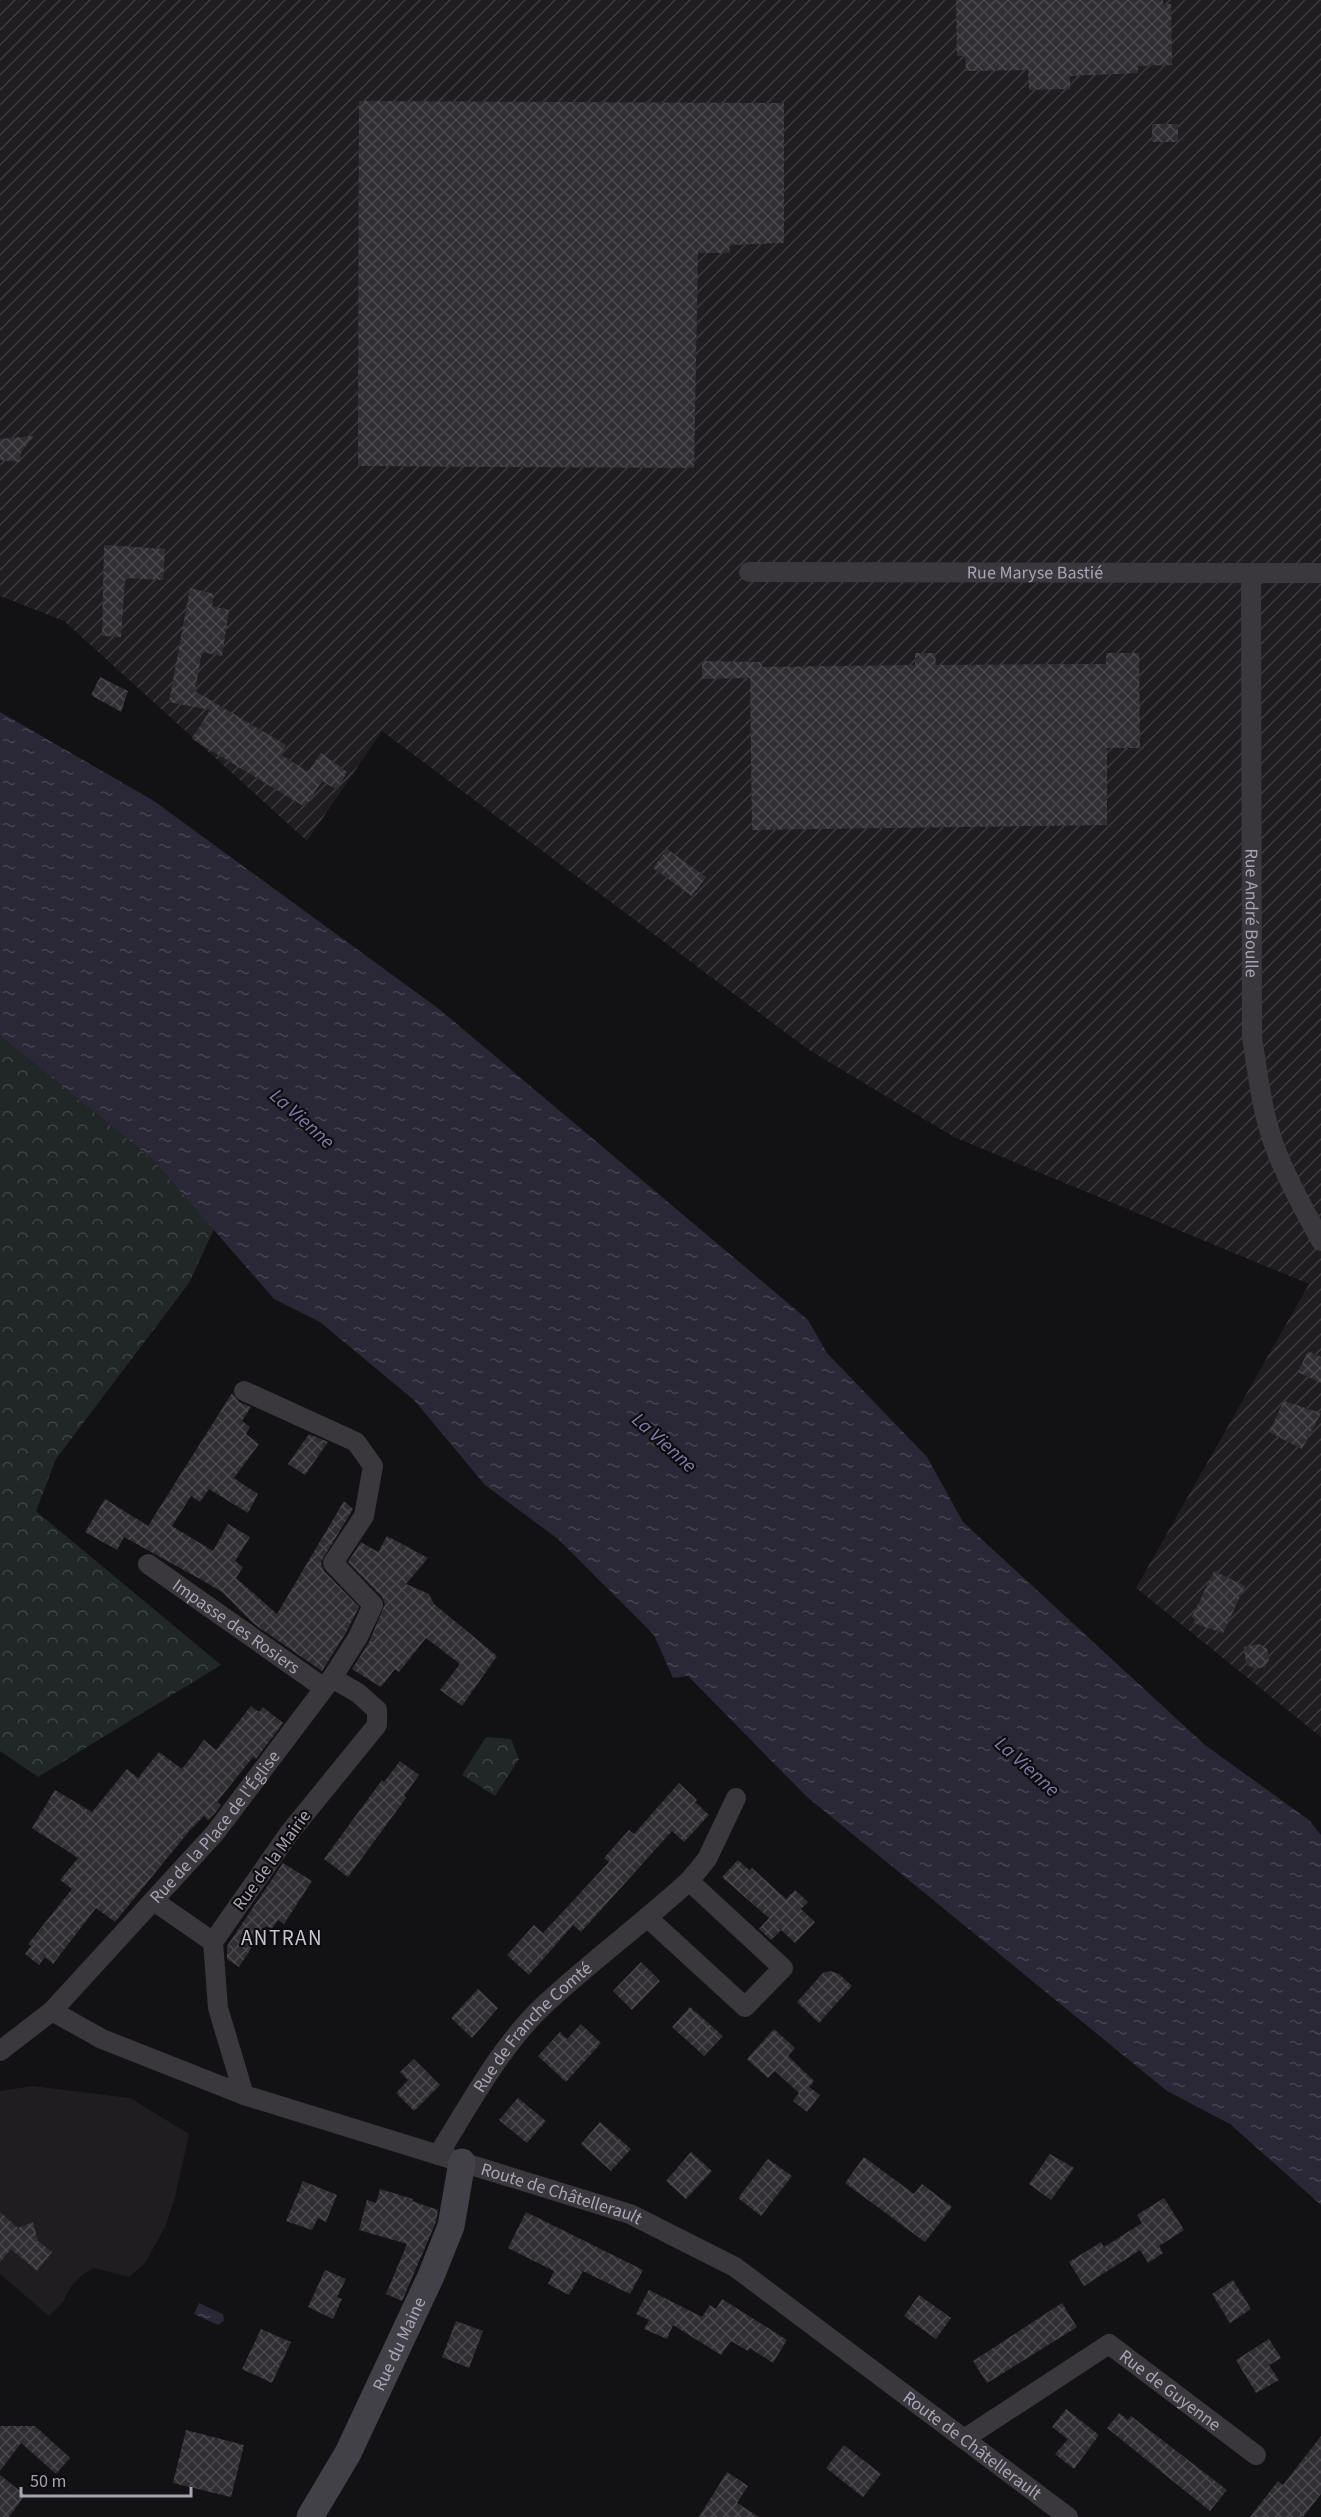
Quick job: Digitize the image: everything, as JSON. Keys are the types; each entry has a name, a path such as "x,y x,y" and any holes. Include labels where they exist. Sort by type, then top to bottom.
{"street":[{"name":"Rue Maryse Bastié","path":"748,572 1321,573"},
{"name":"Rue André Boulle","path":"1251,573 1252,1037 1261,1095 1275,1149 1296,1196 1321,1241"},
{"name":"Rue de la Place de l'Église","path":"52,2011 214,1833 328,1683 358,1637 374,1605 333,1563 364,1516 373,1466 356,1442 244,1391"},
{"name":"Impasse des Rosiers","path":"148,1564 328,1683"},
{"name":"Rue de la Mairie","path":"213,1942 290,1832 377,1725 377,1710 358,1693 328,1683"},
{"name":"Rue de Franche Comté","path":"450,2158 505,2051 542,2007 689,1881 707,1859 736,1798"},
{"path":"648,1918 745,2007 783,1968 689,1881"},
{"path":"154,1901 213,1942 218,2008 244,2095"},
{"path":"0,2051 52,2011"},
{"name":"Route de Châtellerault","path":"52,2011 102,2039 244,2095 630,2214 735,2267 1068,2517"},
{"name":"Rue du Maine","path":"310,2517 348,2453 431,2276 450,2226 450,2158"},
{"name":"Rue de Guyenne","path":"964,2439 1109,2344 1256,2455"}],"shaded area":[{"path":"0,0 1321,0 1321,1737 1136,1588 1309,1284 954,1137 809,1050 382,731 307,841 64,621 0,596"},
{"path":"33,2086 130,2098 189,2134 175,2197 165,2227 145,2263 129,2277 94,2268 82,2275 71,2286 63,2302 49,2316 0,2274 0,2091"}],"green space":[{"path":"0,1036 153,1160 214,1229 189,1283 56,1459 36,1511 221,1665 38,1777 0,1751"},
{"path":"486,1737 511,1739 519,1759 495,1796 462,1775"}],"water":[{"name":"La Vienne","path":"0,712 154,801 439,1009 808,1320 827,1353 927,1457 963,1522 1205,1745 1309,1820 1321,1835 1321,2205 1230,2124 1167,2091 807,1797 688,1676 673,1678 654,1635 558,1539 485,1485 414,1400 320,1322 274,1299 153,1160 0,1036"},
{"path":"199,2303 223,2314 224,2321 218,2325 194,2314"}],"building":[{"path":"956,0 1163,0 1163,4 1171,4 1172,65 1138,66 1138,73 1070,76 1070,89 1029,90 1028,70 966,71 965,56 957,56"},
{"path":"359,101 784,103 784,243 729,245 730,253 698,253 694,468 358,466"},
{"path":"1152,124 1178,124 1178,142 1152,142"},
{"path":"34,436 21,452 20,462 0,460 0,439"},
{"path":"104,545 165,549 163,580 125,578 121,637 102,636"},
{"path":"190,588 214,594 212,606 229,610 222,656 202,652 195,691 286,745 280,754 308,772 321,753 347,772 337,790 319,779 322,781 305,807 192,739 210,710 169,702"},
{"path":"915,653 935,653 936,665 1106,664 1106,653 1139,653 1140,748 1107,748 1107,825 752,830 750,678 702,679 702,661 762,662 762,667 915,665"},
{"path":"100,677 128,691 121,712 91,695"},
{"path":"667,849 706,877 692,896 653,868"},
{"path":"1308,1351 1321,1357 1321,1383 1298,1372"},
{"path":"232,1393 239,1402 251,1407 242,1421 250,1427 246,1434 259,1444 234,1478 258,1494 248,1513 209,1489 200,1502 191,1496 172,1526 213,1551 228,1524 250,1537 235,1561 243,1567 236,1578 277,1614 344,1501 353,1509 321,1562 324,1571 359,1607 322,1671 254,1624 222,1592 200,1579 124,1537 117,1550 85,1532 105,1499 148,1526"},
{"path":"1284,1401 1321,1413 1302,1449 1269,1432"},
{"path":"309,1434 328,1442 305,1475 288,1464"},
{"path":"387,1536 428,1558 406,1584 429,1594 434,1604 497,1656 462,1706 440,1690 460,1664 426,1638 399,1672 395,1669 381,1687 352,1669 369,1642 385,1604 382,1597 348,1562 361,1542 378,1552"},
{"path":"1214,1571 1245,1586 1223,1633 1193,1623 1195,1619 1192,1617"},
{"path":"1259,1644 1267,1649 1269,1659 1265,1667 1255,1669 1246,1664 1244,1647"},
{"path":"251,1706 259,1712 263,1707 283,1723 256,1759 253,1757 217,1802 221,1805 215,1813 208,1820 204,1816 190,1830 115,1922 96,1908 53,1964 45,1957 39,1965 25,1954 31,1946 28,1944 72,1889 60,1880 78,1858 32,1828 55,1790 92,1812 127,1769 138,1778 159,1752 182,1769 204,1740 216,1750"},
{"path":"400,1761 419,1775 404,1796 406,1798 348,1877 324,1859 382,1780 384,1782"},
{"path":"679,1783 709,1815 684,1842 672,1831 581,1932 573,1925 529,1975 507,1955 534,1925 543,1933 609,1862 604,1858 629,1830 634,1834"},
{"path":"738,1860 749,1870 752,1868 786,1899 795,1890 808,1902 801,1909 815,1922 795,1943 781,1930 771,1940 759,1929 769,1918 722,1877"},
{"path":"283,1863 312,1881 284,1924 278,1920 272,1929 266,1926 239,1967 227,1959 227,1946"},
{"path":"641,1962 660,1981 632,2010 613,1991"},
{"path":"830,1971 839,1974 852,1986 819,2023 797,2002 823,1973"},
{"path":"478,1989 498,2008 472,2038 451,2018"},
{"path":"690,2007 723,2036 704,2056 672,2027"},
{"path":"581,2024 601,2043 566,2082 538,2056 560,2032 567,2039"},
{"path":"774,2029 795,2048 788,2056 814,2081 809,2087 820,2095 807,2112 793,2101 799,2093 775,2071 768,2078 747,2059"},
{"path":"414,2059 440,2085 414,2111 396,2093 408,2080 400,2072"},
{"path":"518,2098 546,2121 527,2143 499,2120"},
{"path":"600,2122 631,2149 611,2171 581,2144"},
{"path":"691,2152 712,2171 686,2199 666,2181"},
{"path":"1050,2154 1074,2168 1051,2200 1029,2184"},
{"path":"864,2157 914,2194 922,2184 952,2207 925,2242 845,2183"},
{"path":"768,2159 792,2176 761,2216 738,2198"},
{"path":"303,2181 337,2195 326,2222 318,2218 312,2230 286,2221"},
{"path":"380,2189 413,2199 412,2201 438,2210 436,2222 402,2301 386,2294 407,2244 359,2230 367,2200 376,2203"},
{"path":"1164,2198 1184,2230 1159,2246 1163,2253 1148,2263 1140,2250 1084,2286 1069,2262 1101,2242 1104,2247 1142,2223 1137,2215"},
{"path":"0,2212 18,2228 33,2222 38,2241 52,2252 37,2271 11,2249 0,2262"},
{"path":"526,2212 643,2270 630,2294 583,2271 569,2295 548,2284 554,2271 508,2248"},
{"path":"325,2270 346,2279 337,2297 342,2299 333,2319 308,2307"},
{"path":"1233,2280 1251,2309 1230,2323 1212,2294"},
{"path":"649,2290 702,2317 710,2305 716,2309 722,2299 787,2340 773,2363 750,2348 748,2351 731,2341 721,2355 673,2325 667,2339 644,2329 649,2320 636,2314"},
{"path":"919,2295 951,2318 936,2339 904,2316"},
{"path":"1062,2303 1077,2327 987,2383 973,2361"},
{"path":"456,2321 483,2331 469,2368 442,2357"},
{"path":"261,2329 291,2342 272,2383 242,2369"},
{"path":"1269,2339 1281,2358 1269,2365 1279,2380 1256,2393 1236,2360"},
{"path":"1066,2409 1099,2435 1074,2469 1055,2454 1068,2439 1052,2427"},
{"path":"1119,2413 1128,2420 1131,2416 1227,2490 1210,2511 1107,2428"},
{"path":"0,2426 35,2426 70,2458 56,2474 21,2443 0,2471"},
{"path":"186,2430 244,2445 231,2497 173,2483"},
{"path":"1321,2436 1321,2494 1303,2517 1250,2517 1278,2481 1283,2485"},
{"path":"844,2445 881,2474 863,2497 826,2468"},
{"path":"727,2472 748,2486 737,2503 759,2517 699,2517"},
{"path":"0,2475 25,2495 9,2517 0,2517"}],"district":[{"name":"ANTRAN","path":"282,1938"}]}
